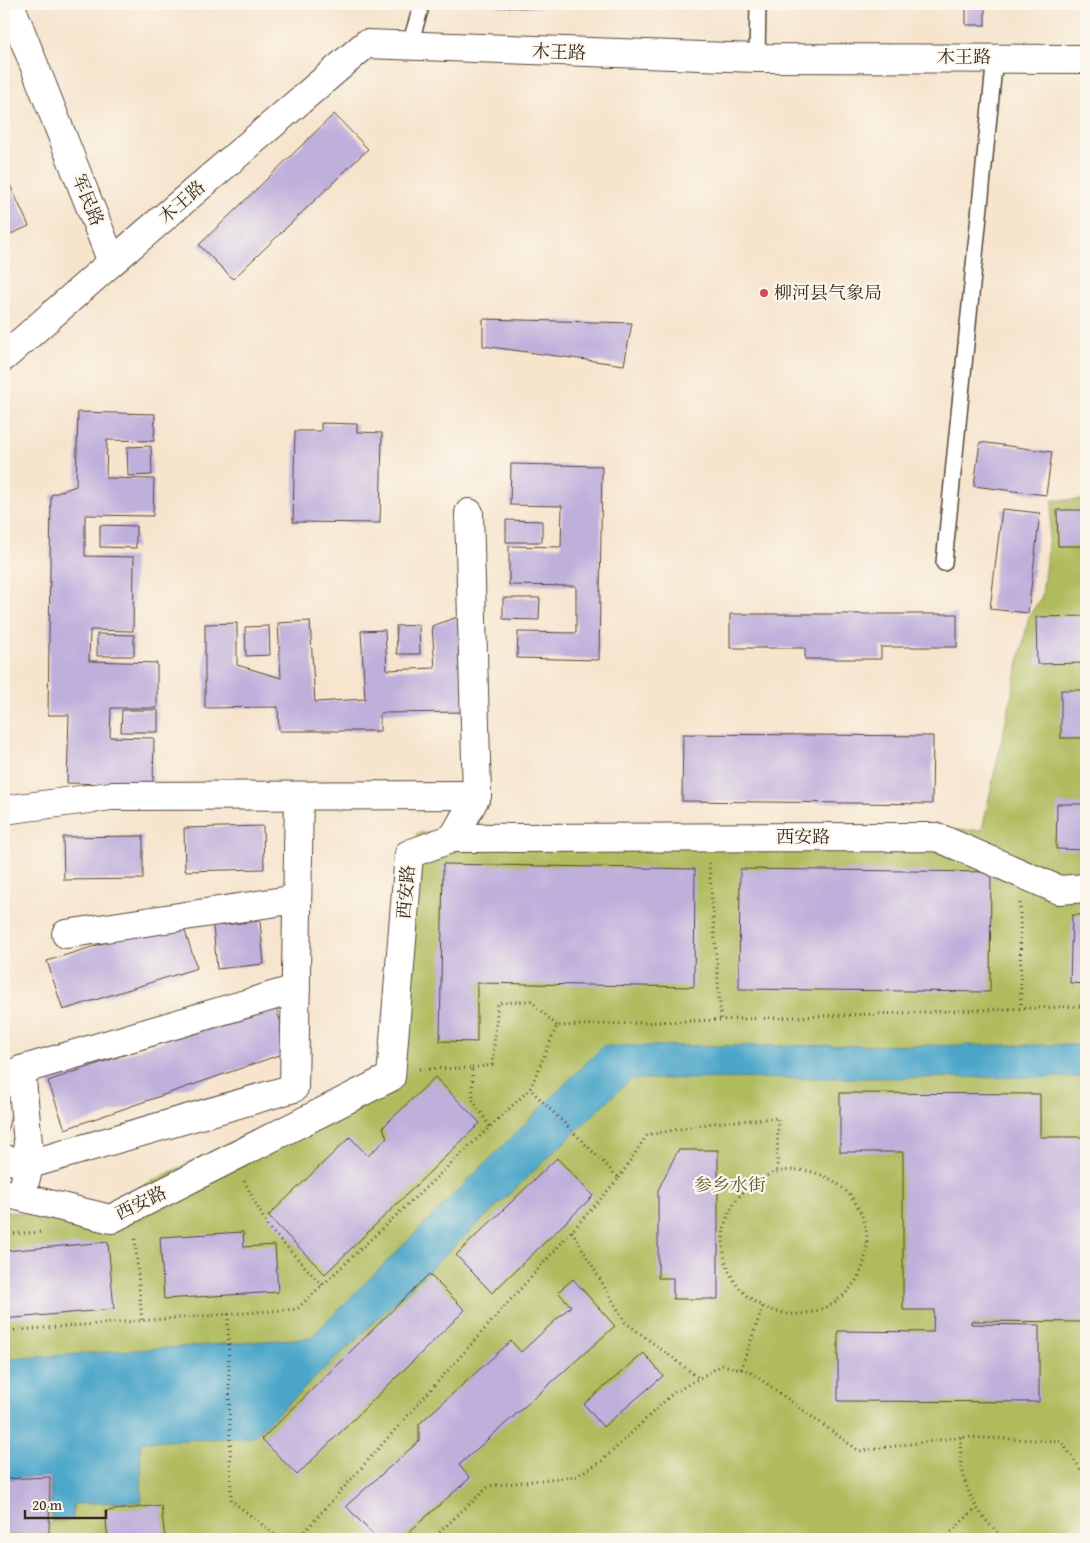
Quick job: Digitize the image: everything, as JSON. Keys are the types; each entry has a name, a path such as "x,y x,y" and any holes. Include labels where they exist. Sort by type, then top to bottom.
{"street":[{"name":"军民路","path":"10,4 112,262"},
{"name":"木王路","path":"112,262 366,44 757,58 995,57 1086,59"},
{"path":"4,357 112,262"},
{"path":"452,838 477,795 469,513"},
{"path":"4,810 112,796 477,795"},
{"path":"17,1162 294,1088 299,796"},
{"name":"西安路","path":"12,1195 111,1219 391,1077 409,854 452,838 937,837 1059,890 1086,888"},
{"path":"66,934 297,899"},
{"path":"12,1195 17,1162 12,1068 296,990"}],"lane":[{"path":"409,47 422,4"},
{"path":"757,58 758,4"},
{"path":"944,563 995,57"}],"path":[{"path":"709,856 722,1020"},
{"path":"1020,902 1021,1008"},
{"path":"415,1074 415,1069 472,1068 492,1065 498,1003 531,1001 557,1026 1086,1006"},
{"path":"4,1331 297,1309 530,1090 557,1026"},
{"path":"472,1068 473,1100 490,1127"},
{"path":"530,1090 620,1178"},
{"path":"298,1539 620,1178 646,1135 712,1123 778,1118 777,1172"},
{"path":"794,1169 810,1171 826,1176 840,1185 852,1197 860,1210 868,1241 866,1256 854,1284 830,1304 801,1314 785,1313 763,1306 742,1291 732,1278 726,1263 723,1246 724,1229 728,1213 736,1199 748,1186 762,1177 777,1172 794,1169"},
{"path":"242,1177 268,1227 322,1285"},
{"path":"572,1231 625,1322 699,1378"},
{"path":"4,1234 50,1232"},
{"path":"136,1240 144,1235"},
{"path":"128,1237 136,1240"},
{"path":"136,1240 142,1321"},
{"path":"741,1369 763,1306"},
{"path":"228,1314 231,1500 280,1539"},
{"path":"432,1539 490,1486 576,1476 602,1460 672,1394 722,1365 749,1371 859,1451 961,1437 1061,1441 1086,1477"},
{"path":"961,1437 961,1470 965,1486 976,1508 992,1528 1006,1539"},
{"path":"944,1539 976,1508"}],"green space":[{"name":"参乡水街","path":"1053,500 1086,500 1086,1539 4,1539 4,1211 71,1221 397,1061 417,833 982,830 1029,616 1042,596"}],"water":[{"path":"1086,1045 1086,1077 631,1079 253,1437 140,1442 142,1501 73,1504 73,1520 52,1521 50,1477 4,1479 4,1359 310,1338 603,1046"}],"building":[{"path":"498,4 540,4 540,8 498,7"},
{"path":"966,4 985,4 985,25 966,25"},
{"path":"334,114 368,149 233,279 199,245"},
{"path":"4,172 29,226 4,237"},
{"path":"483,319 632,323 624,365 483,346"},
{"path":"78,412 155,414 154,441 107,440 106,478 154,479 153,516 85,515 85,556 134,557 133,631 90,630 89,661 157,663 157,708 111,708 110,737 154,738 153,785 67,783 69,715 48,715 51,495 76,486"},
{"path":"321,423 357,424 357,432 382,433 380,523 293,522 295,431 321,431"},
{"path":"980,442 1052,452 1046,495 974,486"},
{"path":"151,446 152,475 128,476 127,447"},
{"path":"511,464 602,466 599,660 517,658 518,632 576,633 576,586 509,585 509,546 561,547 562,506 510,505"},
{"path":"1002,509 1040,513 1028,613 990,609"},
{"path":"1057,510 1086,510 1086,546 1058,546"},
{"path":"506,520 542,521 542,542 506,542"},
{"path":"100,525 136,526 136,548 100,547"},
{"path":"503,598 540,598 539,620 503,619"},
{"path":"730,614 957,614 957,647 881,647 881,659 805,659 805,648 730,648"},
{"path":"463,615 464,712 380,713 380,731 279,731 278,707 205,708 205,624 237,623 237,665 281,678 278,623 310,621 315,702 365,699 361,631 385,630 387,670 435,668 432,626"},
{"path":"1086,616 1086,663 1037,664 1036,617"},
{"path":"419,625 420,654 397,654 396,626"},
{"path":"269,626 270,655 246,656 245,627"},
{"path":"97,634 134,635 134,656 97,656"},
{"path":"1061,690 1086,690 1086,738 1061,738"},
{"path":"122,710 158,710 158,732 121,732"},
{"path":"683,734 933,736 932,804 682,801"},
{"path":"1057,804 1086,804 1086,850 1056,849"},
{"path":"263,826 264,869 185,871 184,828"},
{"path":"143,836 143,879 64,880 63,837"},
{"path":"443,864 695,869 694,987 477,983 477,1042 440,1041"},
{"path":"740,869 991,872 990,992 739,989"},
{"path":"1072,915 1086,915 1086,984 1070,983"},
{"path":"181,919 197,968 63,1010 47,961"},
{"path":"260,921 264,964 217,969 213,926"},
{"path":"274,1003 291,1051 65,1129 48,1081"},
{"path":"4,1077 20,1081 6,1136 4,1135"},
{"path":"435,1077 480,1123 325,1274 268,1216 350,1137 368,1156 387,1138 383,1127"},
{"path":"840,1093 1040,1094 1040,1137 1086,1137 1086,1322 971,1321 971,1324 1039,1325 1039,1402 838,1401 838,1331 933,1332 934,1310 903,1310 903,1152 840,1152"},
{"path":"678,1150 718,1150 718,1299 673,1299 673,1278 658,1278 658,1190"},
{"path":"557,1158 593,1196 492,1293 456,1255"},
{"path":"243,1232 244,1247 275,1245 278,1292 164,1299 160,1237"},
{"path":"108,1242 114,1309 4,1319 4,1251"},
{"path":"429,1274 465,1310 297,1475 262,1439"},
{"path":"573,1279 615,1326 459,1465 470,1478 401,1539 377,1539 346,1506 419,1441 419,1424 511,1341 521,1352 571,1306 558,1292"},
{"path":"644,1353 663,1376 603,1427 584,1404"},
{"path":"50,1477 49,1533 4,1534 4,1479"},
{"path":"161,1505 165,1539 108,1539 105,1511"}],"place":[{"name":"柳河县气象局","path":"764,293"}]}
